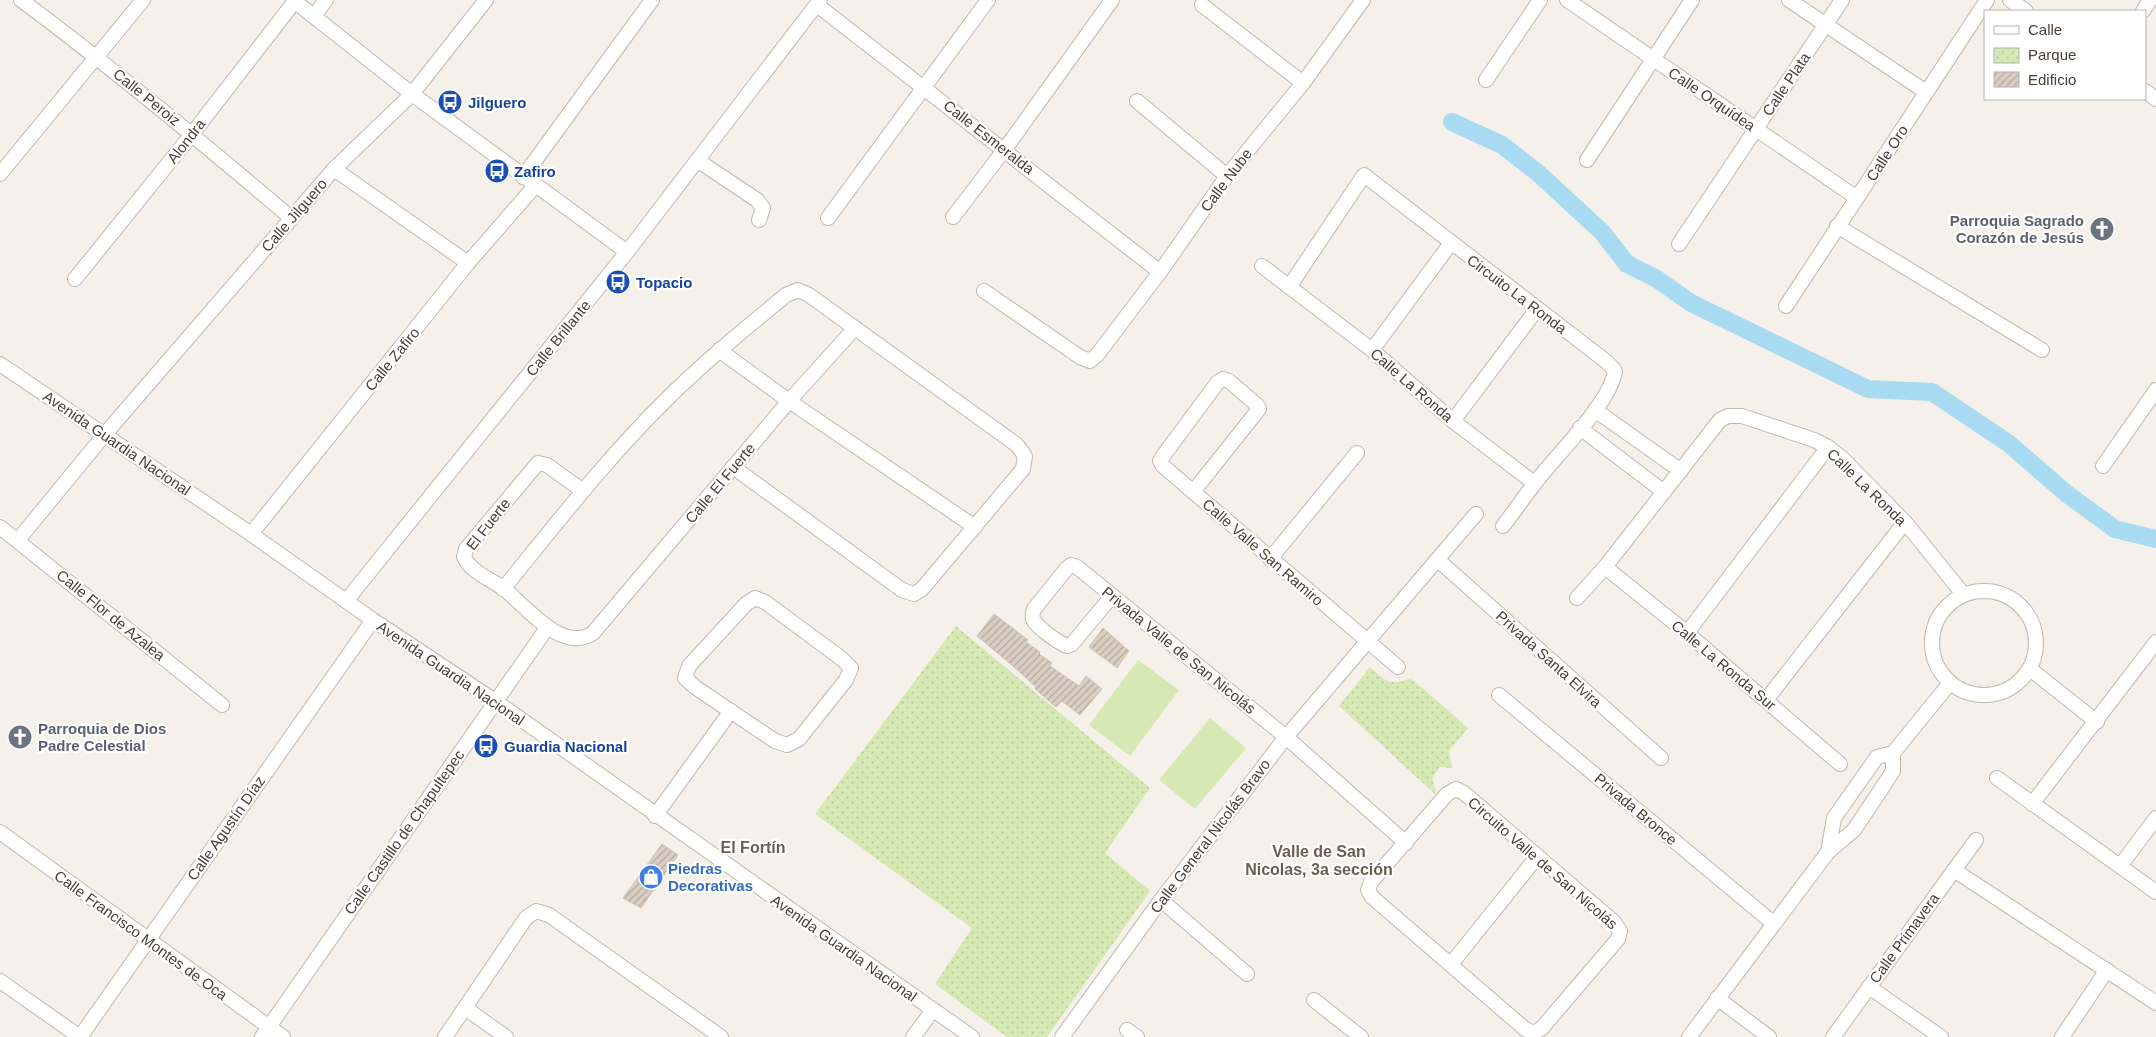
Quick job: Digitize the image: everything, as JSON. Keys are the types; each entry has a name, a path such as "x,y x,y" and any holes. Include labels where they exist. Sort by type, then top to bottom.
{"street":[{"name":"Calle Peroiz","path":"21,0 97,56 291,218"},
{"path":"0,174 143,0"},
{"path":"294,0 412,94 627,252"},
{"name":"Alondra","path":"75,279 192,134 294,0"},
{"path":"314,16 326,0"},
{"name":"Calle Jilguero","path":"18,540 105,434 334,169 412,94 486,0"},
{"path":"828,218 988,0"},
{"path":"953,217 1005,149 1112,0"},
{"name":"Calle Nube","path":"984,290 1080,357 1090,361 1098,355 1160,272 1227,176 1303,82 1363,0"},
{"path":"1486,80 1540,0"},
{"name":"Calle Orquídea","path":"1567,0 1857,198"},
{"path":"1587,160 1692,0"},
{"path":"1789,0 1926,92"},
{"name":"Calle Plata","path":"1679,244 1842,0"},
{"name":"Calle Oro","path":"1786,306 1987,0"},
{"path":"2010,0 2025,10"},
{"path":"523,177 648,2"},
{"name":"Calle Esmeralda","path":"818,2 1160,272"},
{"name":"Calle Brillante","path":"346,601 627,252 818,2"},
{"path":"1202,5 1303,82"},
{"path":"1137,101 1227,176"},
{"path":"697,160 757,200 763,208 759,220"},
{"path":"334,169 468,263"},
{"name":"Circuito La Ronda","path":"1289,287 1364,175 1451,244 1607,362 1615,371 1613,381 1595,410 1580,428"},
{"name":"Calle Zafiro","path":"251,534 468,263 535,186"},
{"path":"1838,226 2042,350"},
{"path":"1372,350 1451,244"},
{"name":"Calle La Ronda","path":"1262,266 1372,350 1453,421 1534,483"},
{"path":"503,588 583,491 665,401 719,350 786,295 798,290 809,295 1017,445 1026,456 1023,469 922,589 914,594 902,590 733,467"},
{"path":"1453,421 1537,309"},
{"name":"Calle El Fuerte","path":"585,638 594,633 789,401 854,328"},
{"path":"719,350 789,401 975,527"},
{"name":"Avenida Guardia Nacional","path":"0,364 251,534 373,620 495,701 655,816 972,1037"},
{"name":"Calle Valle San Ramiro","path":"1193,492 1257,414 1259,409 1257,405 1229,381 1223,379 1218,382 1160,461 1163,466 1270,559 1368,643 1398,667"},
{"path":"2103,466 2156,390"},
{"path":"1595,410 1680,470"},
{"name":"Calle La Ronda","path":"1577,598 1605,568 1720,420 1728,416 1742,416 1814,440 1828,447 1842,458 1906,522 1963,594"},
{"path":"1503,526 1534,483 1580,428 1664,492"},
{"path":"1687,633 1828,447"},
{"path":"1270,559 1357,453"},
{"name":"El Fuerte","path":"583,491 547,465 538,463 466,549 464,557 467,565 503,588 548,628 573,638 585,638"},
{"name":"Calle General Nicolás Bravo","path":"1062,1037 1161,900 1286,737 1476,514"},
{"path":"1766,700 1906,522"},
{"name":"Calle Flor de Azalea","path":"0,527 222,705"},
{"name":"Privada Santa Elvira","path":"1438,560 1661,758"},
{"name":"Privada Valle de San Nicolás","path":"1112,596 1072,644 1067,646 1033,621 1032,615 1040,602 1071,565 1077,567 1286,737"},
{"name":"Calle La Ronda Sur","path":"1605,568 1687,633 1840,764"},
{"path":"1979,591 1995,592 2011,598 2023,608 2032,622 2037,637 2036,654 2030,669 2018,683 2002,692 1984,695 1966,692 1950,683 1939,669 1933,653 1932,635 1938,618 1948,604 1963,594 1979,591"},
{"path":"755,598 765,602 851,668 846,680 799,739 787,745 775,741 732,711 695,687 685,678 689,666 746,604 755,598"},
{"name":"Calle Agustín Díaz","path":"80,1037 373,620"},
{"name":"Calle Castillo de Chapultepec","path":"265,1032 495,701 548,628"},
{"path":"2032,804 2097,722 2156,642"},
{"path":"2030,669 2097,722"},
{"path":"1828,852 1834,818 1877,757 1893,753 1950,683"},
{"name":"Privada Bronce","path":"1499,695 1773,923"},
{"path":"655,816 732,711"},
{"path":"1286,737 1406,843"},
{"path":"1689,1037 1828,852 1854,830 1893,771 1893,753"},
{"path":"1997,778 2156,892"},
{"path":"1862,779 1880,791"},
{"name":"Circuito Valle de San Nicolás","path":"1456,789 1464,793 1537,857 1614,922 1620,931 1618,939 1542,1028 1534,1033 1525,1029 1372,897 1368,890 1371,882 1447,794 1456,789"},
{"path":"2120,866 2156,818"},
{"name":"Calle Francisco Montes de Oca","path":"0,832 148,940 265,1032 283,1037"},
{"name":"Calle Primavera","path":"1833,1037 1976,840"},
{"path":"1451,964 1537,857"},
{"path":"1954,870 2156,1003"},
{"path":"1161,900 1247,974"},
{"path":"445,1037 526,918 536,911 549,915 721,1037"},
{"path":"2062,1037 2107,970"},
{"path":"0,981 80,1037"},
{"path":"1868,987 1941,1037"},
{"path":"1717,998 1769,1037"},
{"path":"1314,1000 1354,1035"},
{"path":"464,1008 506,1037"},
{"path":"913,1037 933,1010"}],"green space":[{"path":"956,626 1150,788 1105,853 1150,891 1047,1037 1007,1037 935,984 972,928 815,814"},
{"path":"1138,660 1179,690 1130,756 1089,725"},
{"path":"1370,667 1389,681 1398,682 1411,678 1468,728 1449,751 1452,768 1440,767 1432,778 1437,796 1339,706"},
{"path":"1210,718 1246,748 1195,809 1159,780"}],"building":[{"path":"994,614 1028,640 1026,642 1052,663 1050,666 1079,686 1086,676 1102,689 1080,715 1062,701 1056,707 1013,666 977,636"},
{"path":"1103,628 1129,651 1117,668 1089,647"},
{"name":"Piedras Decorativas","path":"662,844 678,855 641,908 623,898"}],"waterway":[{"path":"1452,122 1502,145 1538,173 1602,232 1627,264 1657,279 1691,303 1868,389 1932,392 2008,443 2067,494 2115,529 2156,539"}],"place":[{"name":"Jilguero","path":"450,102"},
{"name":"Zafiro","path":"497,171"},
{"name":"Parroquia Sagrado Corazón de Jesús","path":"2102,229"},
{"name":"Topacio","path":"618,282"},
{"name":"Parroquia de Dios Padre Celestial","path":"20,737"},
{"name":"Guardia Nacional","path":"486,746"},
{"name":"Piedras Decorativas","path":"651,877"}],"district":[{"name":"El Fortín","path":"753,847"},
{"name":"Valle de San Nicolas, 3a sección","path":"1319,860"}]}
